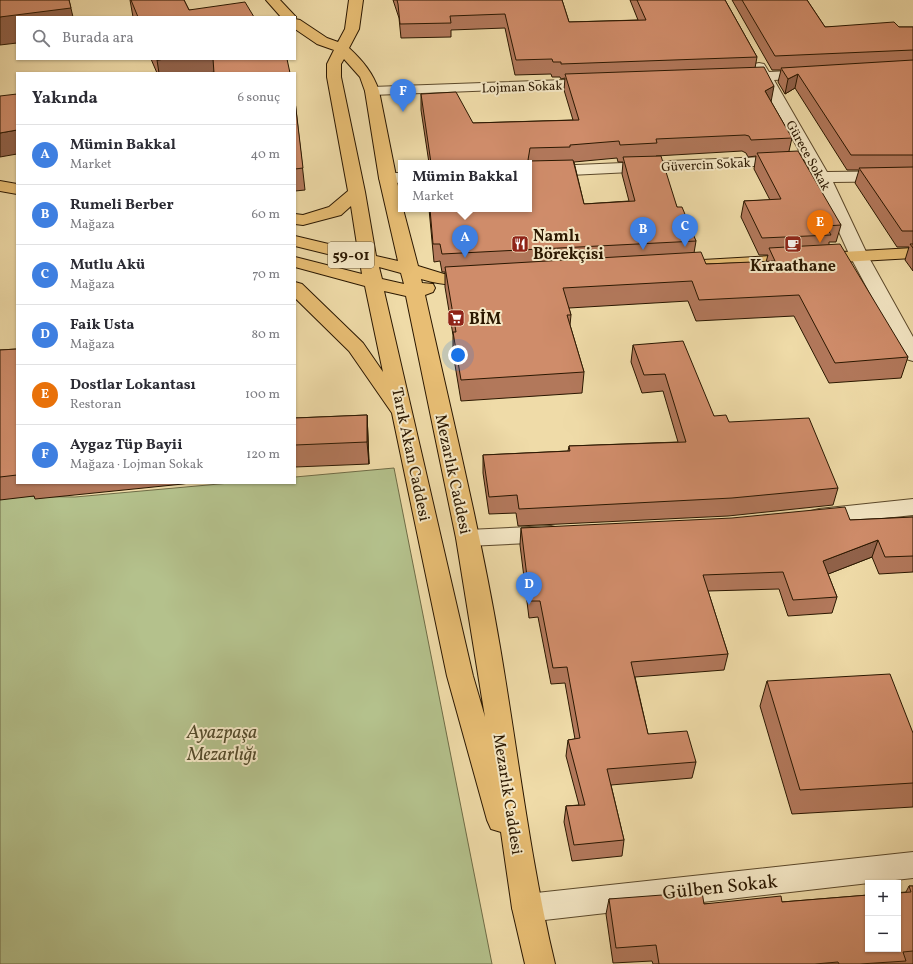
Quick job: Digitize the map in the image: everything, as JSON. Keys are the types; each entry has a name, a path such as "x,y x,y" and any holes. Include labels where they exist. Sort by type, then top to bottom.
{"main road":[{"path":"273,0 288,16"},
{"path":"296,24 322,41 341,48 352,29 356,0"},
{"name":"Mezarlık Caddesi","path":"341,48 358,64 367,77 372,91 394,178 398,204"},
{"name":"Tarık Akan Caddesi","path":"341,48 334,64 334,78 357,192 368,260 375,283 460,676 527,908"},
{"path":"0,186 16,189"},
{"path":"296,219 303,220 335,210 357,192"},
{"name":"Mezarlık Caddesi","path":"399,212 408,268 415,293 468,538 487,646 527,908 540,964"},
{"name":"59-01","path":"296,241 368,260 408,268"},
{"path":"671,267 913,253"},
{"path":"296,262 415,293 443,280 490,277"},
{"path":"408,268 443,280"},
{"path":"296,289 356,347 404,419"}],"street":[{"name":"Gürece Sokak","path":"754,56 822,177 859,256 913,355"},
{"path":"725,78 827,73"},
{"name":"Lojman Sokak","path":"372,91 608,83"},
{"name":"Güvercin Sokak","path":"532,172 812,160"},
{"path":"822,177 913,176"},
{"path":"797,519 913,507"},
{"path":"468,538 570,533"},
{"name":"Gülben Sokak","path":"527,908 913,865"}],"green space":[{"name":"Ayazpaşa Mezarlığı","path":"394,468 492,964 0,964 0,496 75,497 219,484 296,484 296,477"}],"building":[{"path":"0,0 69,0 71,8 0,17"},
{"path":"131,0 184,0 189,10 245,2 253,16 138,16"},
{"path":"397,0 562,0 569,22 646,20 637,0 725,0 757,57 561,64 561,62 553,62 552,59 516,60 505,14 450,16 451,23 400,24"},
{"path":"742,0 807,0 825,27 894,22 899,27 913,27 913,50 775,56"},
{"path":"213,60 287,60 290,72 214,72"},
{"path":"913,60 913,155 851,155 798,74 788,79 781,68"},
{"path":"764,67 774,86 765,91 792,138 751,140 749,136 745,135 656,139 657,143 620,145 619,141 570,145 570,147 530,148 528,160 431,160 421,94 456,92 473,123 579,120 565,74"},
{"path":"16,94 16,130 0,133 0,96"},
{"path":"296,109 303,168 296,169"},
{"path":"798,151 841,225 826,226 831,235 762,238 744,201 781,199 757,153"},
{"path":"661,156 677,207 682,207 696,241 442,254 440,244 433,244 430,212 532,212 532,161 573,160 584,204 635,201 623,157"},
{"path":"913,167 913,231 902,231 859,168"},
{"path":"840,244 908,357 835,363 799,295 699,300 692,281 563,288 571,315 567,315 584,372 461,380 453,332 456,332 445,267 701,252 706,264 775,261 769,248"},
{"path":"683,341 714,416 726,415 729,422 809,418 838,488 732,498 519,509 517,495 489,497 483,455 570,451 569,446 686,442 665,374 644,375 633,345"},
{"path":"16,349 16,475 0,477 0,350"},
{"path":"367,415 367,442 296,445 296,418"},
{"path":"845,507 850,520 913,517 913,556 885,557 878,540 823,561 837,597 793,600 783,572 703,575 728,654 631,662 648,734 687,731 696,762 607,769 624,840 574,845 566,806 585,805 568,740 580,738 567,667 553,668 540,601 530,601 521,528 732,518"},
{"path":"890,674 913,733 913,783 800,790 767,681"},
{"path":"909,886 913,886 913,951 903,952 906,961 860,964 839,964 838,962 815,964 659,964 656,945 616,948 609,899 702,892 704,904 781,896 782,902 865,895 865,952 901,952 901,893 911,892"}],"place":[{"name":"Aygaz Tüp Bayii","path":"403,112"},
{"name":"Dostlar Lokantası","path":"820,243"},
{"name":"Namlı Börekçisi","path":"520,244"},
{"name":"Kıraathane","path":"793,244"},
{"name":"Mutlu Akü","path":"685,247"},
{"name":"Rumeli Berber","path":"643,250"},
{"name":"Mümin Bakkal","path":"465,258"},
{"name":"BİM","path":"456,318"},
{"name":"Faik Usta","path":"529,605"}]}
